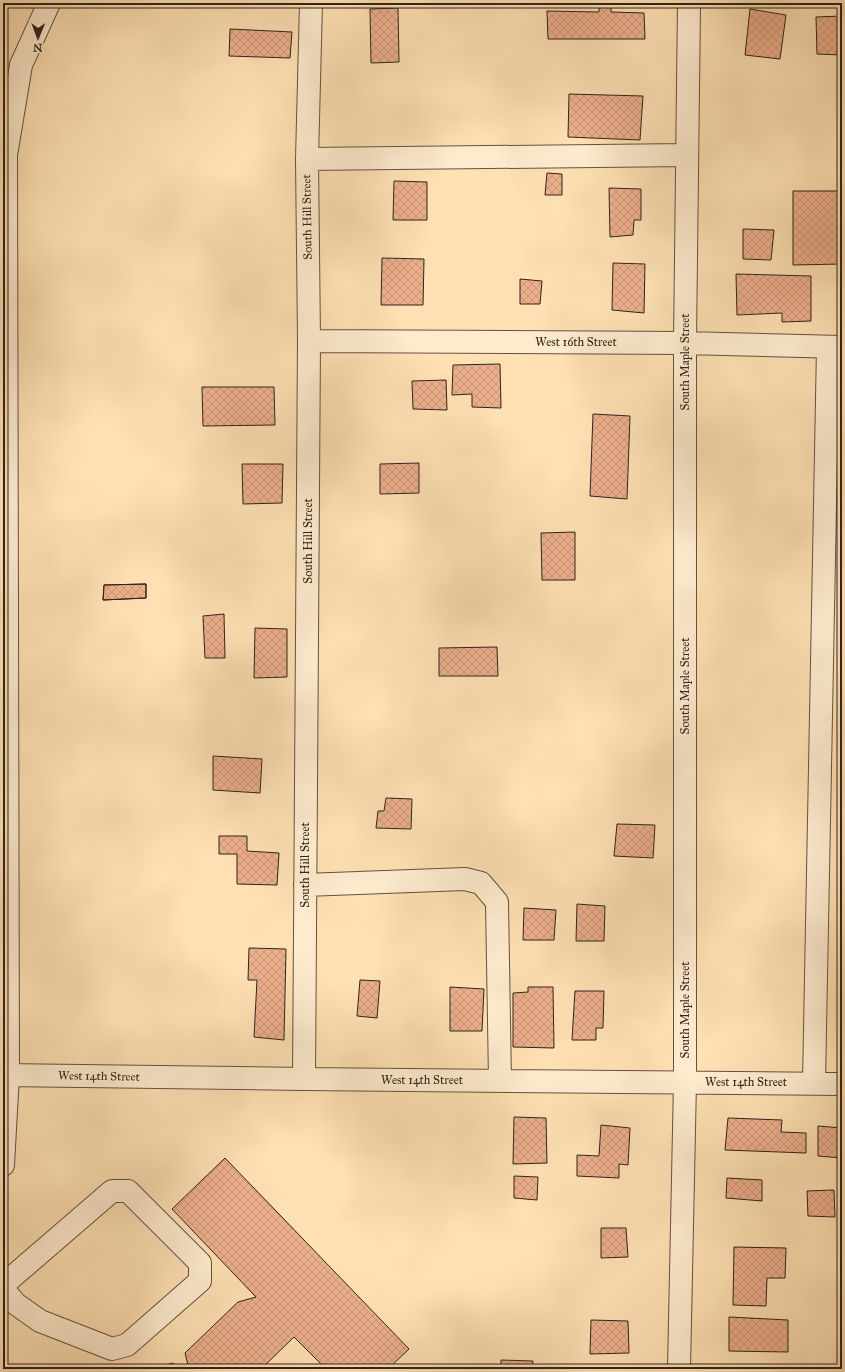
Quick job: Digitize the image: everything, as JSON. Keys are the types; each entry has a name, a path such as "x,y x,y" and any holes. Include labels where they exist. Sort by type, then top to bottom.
{"street":[{"path":"3,1165 6,1075 6,155 21,65 49,3"},
{"name":"South Hill Street","path":"304,1080 309,341 307,159 311,3"},
{"name":"South Maple Street","path":"679,1369 685,1082 685,343 686,155 689,3"},
{"path":"307,159 686,155"},
{"name":"West 16th Street","path":"309,341 685,343 835,347"},
{"path":"814,1083 835,347"},
{"path":"305,885 465,879 482,883 498,902 500,1081"},
{"name":"West 14th Street","path":"6,1075 304,1080 842,1084"},
{"path":"3,1285 112,1191 128,1191 200,1263 200,1280 127,1345 112,1349 40,1321 16,1304 3,1289"}],"building":[{"path":"599,4 611,4 611,12 644,13 645,39 548,39 547,11 599,12"},
{"path":"398,8 399,62 371,63 370,9"},
{"path":"750,9 786,15 780,59 745,55"},
{"path":"842,16 842,55 817,54 816,17"},
{"path":"230,29 292,32 290,58 229,56"},
{"path":"569,94 643,96 640,140 568,137"},
{"path":"547,173 562,174 562,195 545,195"},
{"path":"394,181 427,182 427,220 393,220"},
{"path":"609,188 641,189 641,220 634,220 633,235 610,237"},
{"path":"793,191 842,191 842,264 793,265"},
{"path":"743,229 774,230 771,260 743,259"},
{"path":"382,258 424,259 423,305 381,305"},
{"path":"613,263 645,264 644,313 612,310"},
{"path":"736,274 811,276 811,321 782,322 782,313 737,315"},
{"path":"520,279 542,281 540,304 520,304"},
{"path":"500,364 501,408 472,407 472,394 452,395 453,365"},
{"path":"446,380 447,410 413,409 412,381"},
{"path":"202,387 274,387 275,425 203,426"},
{"path":"593,414 630,416 627,499 590,496"},
{"path":"419,463 419,493 380,494 380,464"},
{"path":"242,464 283,464 282,503 243,504"},
{"path":"575,532 575,580 542,580 541,533"},
{"path":"146,584 146,598 103,600 104,585"},
{"path":"146,584 146,598 103,600 104,585"},
{"path":"224,614 225,658 205,658 203,616"},
{"path":"255,628 287,629 287,677 254,678"},
{"path":"497,647 498,676 439,676 439,648"},
{"path":"213,756 262,759 260,793 213,790"},
{"path":"386,798 412,799 411,829 376,828 378,811 384,811"},
{"path":"617,824 655,825 653,858 614,856"},
{"path":"219,836 247,836 247,851 279,853 277,885 237,884 237,854 219,854"},
{"path":"577,904 605,906 604,941 576,941"},
{"path":"524,908 556,910 554,940 523,940"},
{"path":"249,948 286,949 284,1040 254,1037 257,980 248,980"},
{"path":"360,980 380,981 377,1018 357,1016"},
{"path":"450,987 484,989 482,1031 450,1031"},
{"path":"528,987 553,987 554,1048 513,1047 513,993 528,992"},
{"path":"575,991 604,991 603,1028 596,1028 596,1040 572,1040"},
{"path":"514,1117 546,1118 547,1163 513,1164"},
{"path":"728,1118 782,1120 781,1132 806,1133 806,1153 725,1150"},
{"path":"601,1125 630,1128 628,1165 619,1164 619,1178 577,1176 577,1155 599,1156"},
{"path":"818,1126 842,1128 842,1158 818,1156"},
{"path":"225,1158 409,1349 388,1369 326,1369 294,1337 261,1369 189,1369 185,1353 238,1302 256,1297 172,1209"},
{"path":"514,1176 538,1177 537,1200 514,1198"},
{"path":"727,1178 762,1180 762,1201 726,1198"},
{"path":"834,1190 835,1217 808,1216 807,1191"},
{"path":"601,1228 626,1228 628,1257 601,1258"},
{"path":"734,1247 786,1248 785,1278 767,1278 766,1306 733,1305"},
{"path":"729,1317 788,1320 788,1352 729,1351"},
{"path":"591,1320 628,1321 629,1353 590,1354"},
{"path":"501,1360 533,1361 533,1369 501,1369"},
{"path":"173,1363 174,1369 152,1369"}]}
